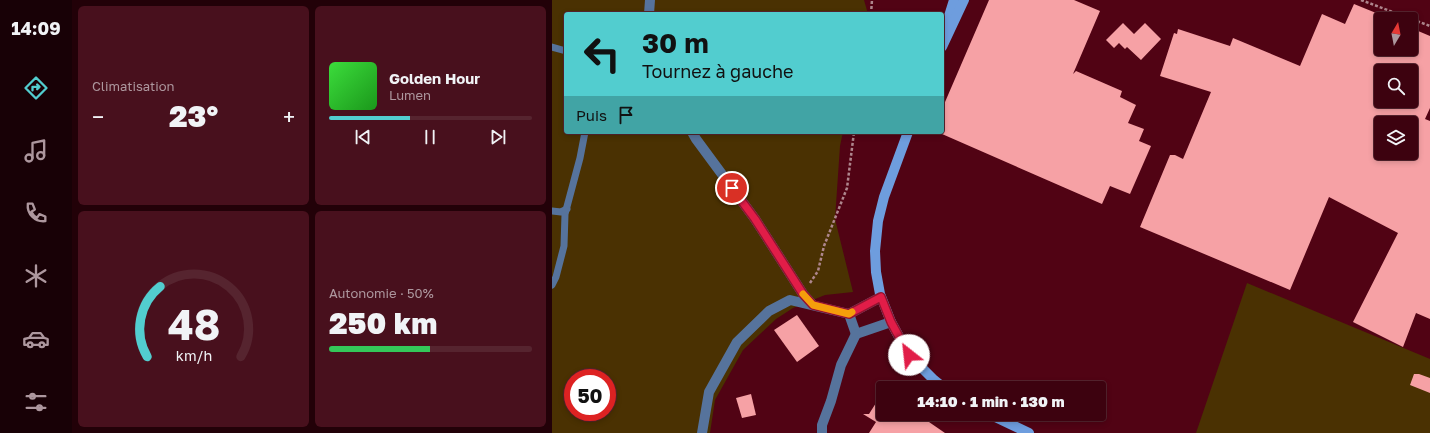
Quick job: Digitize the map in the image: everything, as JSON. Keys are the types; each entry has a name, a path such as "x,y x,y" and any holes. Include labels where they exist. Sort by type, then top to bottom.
{"main road":[{"path":"944,32 954,0"},
{"path":"944,43 964,0"},
{"path":"907,134 884,197 878,221 875,251 876,272 881,297 891,322 909,355 935,381"},
{"path":"1004,421 1029,433"}],"street":[{"path":"649,12 650,0"},
{"path":"693,134 755,219 803,294 813,305"},
{"path":"702,433 708,392 737,342 769,311 790,300 849,314 881,297"},
{"path":"822,433 822,425 842,365 856,334 849,314"},
{"path":"856,334 891,322"}],"lane":[{"path":"552,47 564,50"},
{"path":"552,285 556,277 564,246 565,214 580,158 585,134"},
{"path":"552,211 561,212 567,209"}],"path":[{"path":"871,12 872,0"},
{"path":"1361,0 1430,26"},
{"path":"803,294 818,271 824,246 847,188 854,134"}],"shaded area":[{"path":"552,0 864,0 867,12 564,12 564,134 843,134 840,146 835,219 853,292 825,295 793,308 776,319 743,350 715,400 710,433 552,433"},
{"path":"1247,283 1430,359 1430,433 1196,433"}],"building":[{"path":"989,0 1074,0 1100,11 1073,74 1076,71 1122,91 1120,97 1136,105 1128,123 1144,129 1139,141 1151,146 1130,194 1110,186 1102,204 942,134 944,134 944,104"},
{"path":"1354,4 1374,12 1374,56 1418,56 1418,31 1430,36 1430,108 1425,119 1430,121 1430,319 1416,313 1403,347 1353,322 1398,233 1329,197 1290,290 1140,227 1170,155 1175,155 1183,159 1211,92 1160,76 1174,33 1177,34 1178,29 1230,46 1233,38 1300,66 1322,14 1345,24"},
{"path":"1123,23 1134,34 1145,23 1161,39 1141,60 1127,47 1125,49 1119,43 1114,48 1106,40"},
{"path":"797,315 819,346 797,362 774,330"},
{"path":"1414,374 1419,374 1430,378 1430,393 1410,385"},
{"path":"751,394 756,415 742,418 736,398"},
{"path":"876,403 876,421 930,421 945,433 869,433 876,422 863,414 869,414"}],"slow traffic":[{"path":"803,294 813,305 849,314 852,312"}],"route":[{"path":"732,188 755,219 803,294 813,305 849,314 881,297 891,322 909,355"}]}
